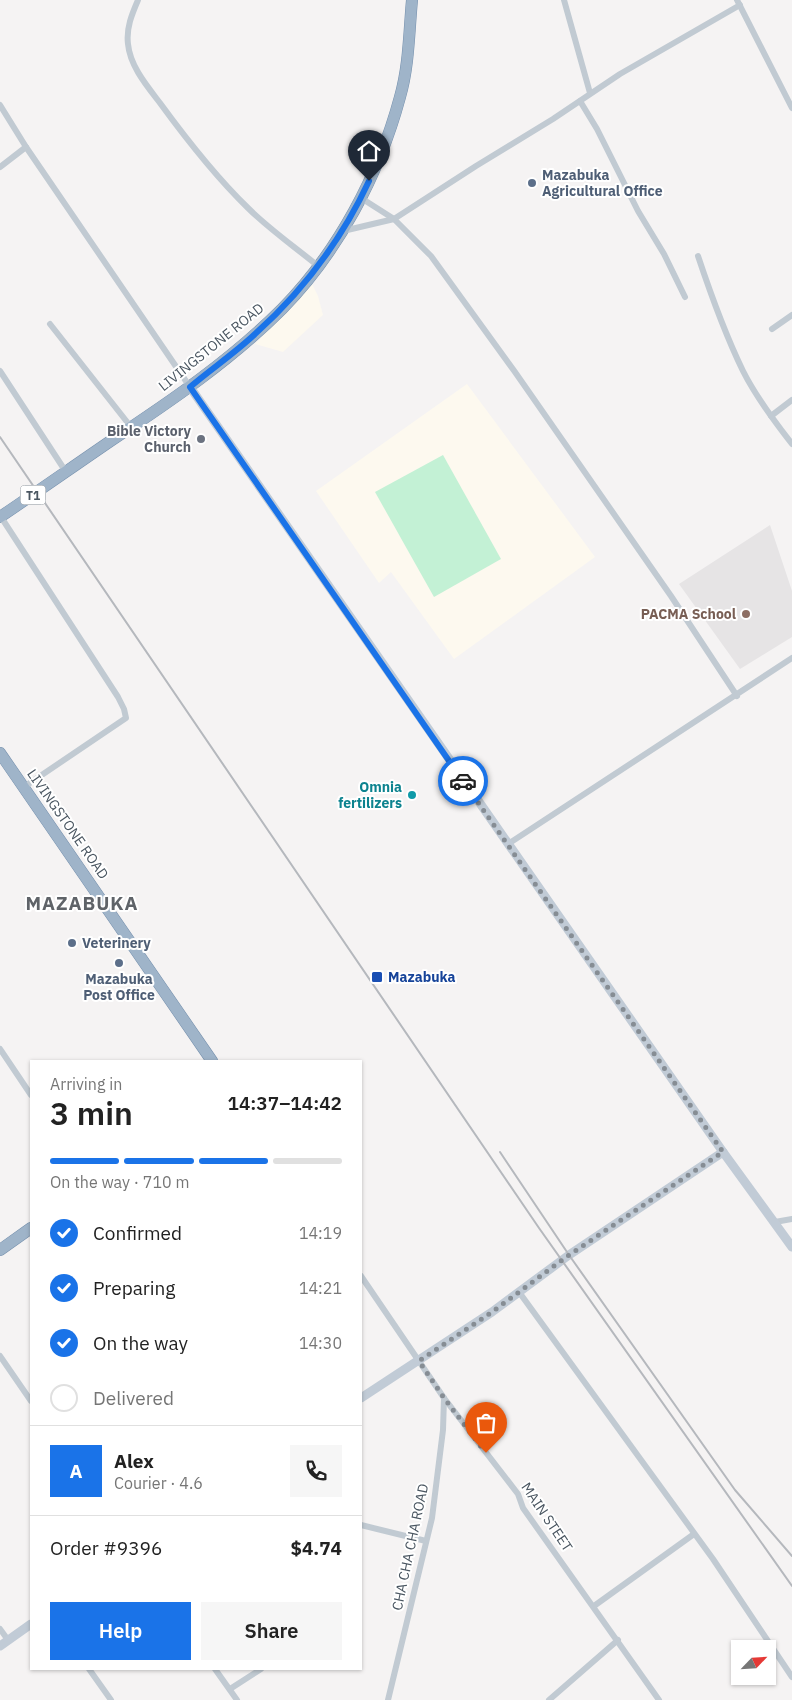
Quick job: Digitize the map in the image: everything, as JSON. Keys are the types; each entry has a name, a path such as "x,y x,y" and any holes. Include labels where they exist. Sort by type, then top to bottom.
{"highway":[{"name":"LIVINGSTONE ROAD","path":"0,517 190,387 254,335 282,308 318,266 342,231 361,198 389,133 400,96 408,54 412,0"},
{"name":"LIVINGSTONE ROAD","path":"0,753 211,1060"},
{"path":"0,1250 30,1229"}],"main road":[{"path":"190,387 723,1152 792,1247"},
{"path":"362,1397 492,1312 569,1255 723,1152"},
{"path":"4,1643 30,1625"}],"street":[{"path":"138,0 128,31 128,44 130,57 143,81 220,180 249,210 318,266"},
{"path":"564,0 590,93"},
{"path":"342,231 394,219 620,74 738,3 792,108"},
{"path":"580,101 597,129 638,211 664,254 685,297"},
{"path":"0,105 26,147 190,387"},
{"path":"0,167 26,147"},
{"path":"361,198 394,219 431,256 515,372 671,596 736,696"},
{"path":"698,256 729,340 744,372 771,416 792,444"},
{"path":"772,329 792,315"},
{"path":"50,324 131,427"},
{"path":"0,371 66,472"},
{"path":"771,416 792,400"},
{"path":"0,517 118,697 126,718 24,787"},
{"path":"508,844 792,658"},
{"path":"1,1054 30,1094"},
{"path":"775,1222 792,1219"},
{"name":"MAIN STEET","path":"362,1277 444,1398 518,1494 523,1508 659,1700"},
{"path":"519,1292 713,1559 792,1677"},
{"path":"0,1356 30,1400"},
{"name":"CHA CHA CHA ROAD","path":"388,1700 432,1518 443,1430 444,1398"},
{"path":"362,1525 426,1541"},
{"path":"594,1606 694,1534"},
{"path":"587,1596 605,1598"},
{"path":"0,1628 4,1643"},
{"path":"549,1700 618,1640"},
{"path":"90,1670 111,1700"},
{"path":"216,1670 237,1700"},
{"path":"230,1689 259,1670"}],"shaded area":[{"path":"312,284 318,296 323,315 283,352 255,344"},
{"path":"467,384 595,557 454,659 391,572 379,583 316,491"},
{"name":"PACMA School","path":"770,525 792,591 792,637 740,669 679,584"}],"green space":[{"path":"443,455 501,559 434,597 375,492"}],"railway":[{"path":"0,437 539,1228 792,1586"},
{"path":"500,1152 569,1255 735,1490 792,1556"}],"way so far":[{"path":"463,781 723,1152 569,1255 492,1312 419,1361 444,1398 486,1453"}],"place":[{"name":"Mazabuka Agricultural Office","path":"532,183"},
{"name":"Bible Victory Church","path":"201,439"},
{"name":"PACMA School","path":"746,614"},
{"name":"Omnia fertilizers","path":"412,795"},
{"name":"Veterinery","path":"72,943"},
{"name":"Mazabuka Post Office","path":"119,963"},
{"name":"Mazabuka","path":"377,977"}],"district":[{"name":"MAZABUKA","path":"82,903"}],"route":[{"path":"369,181 342,231 306,282 254,335 190,387 463,781"}]}
